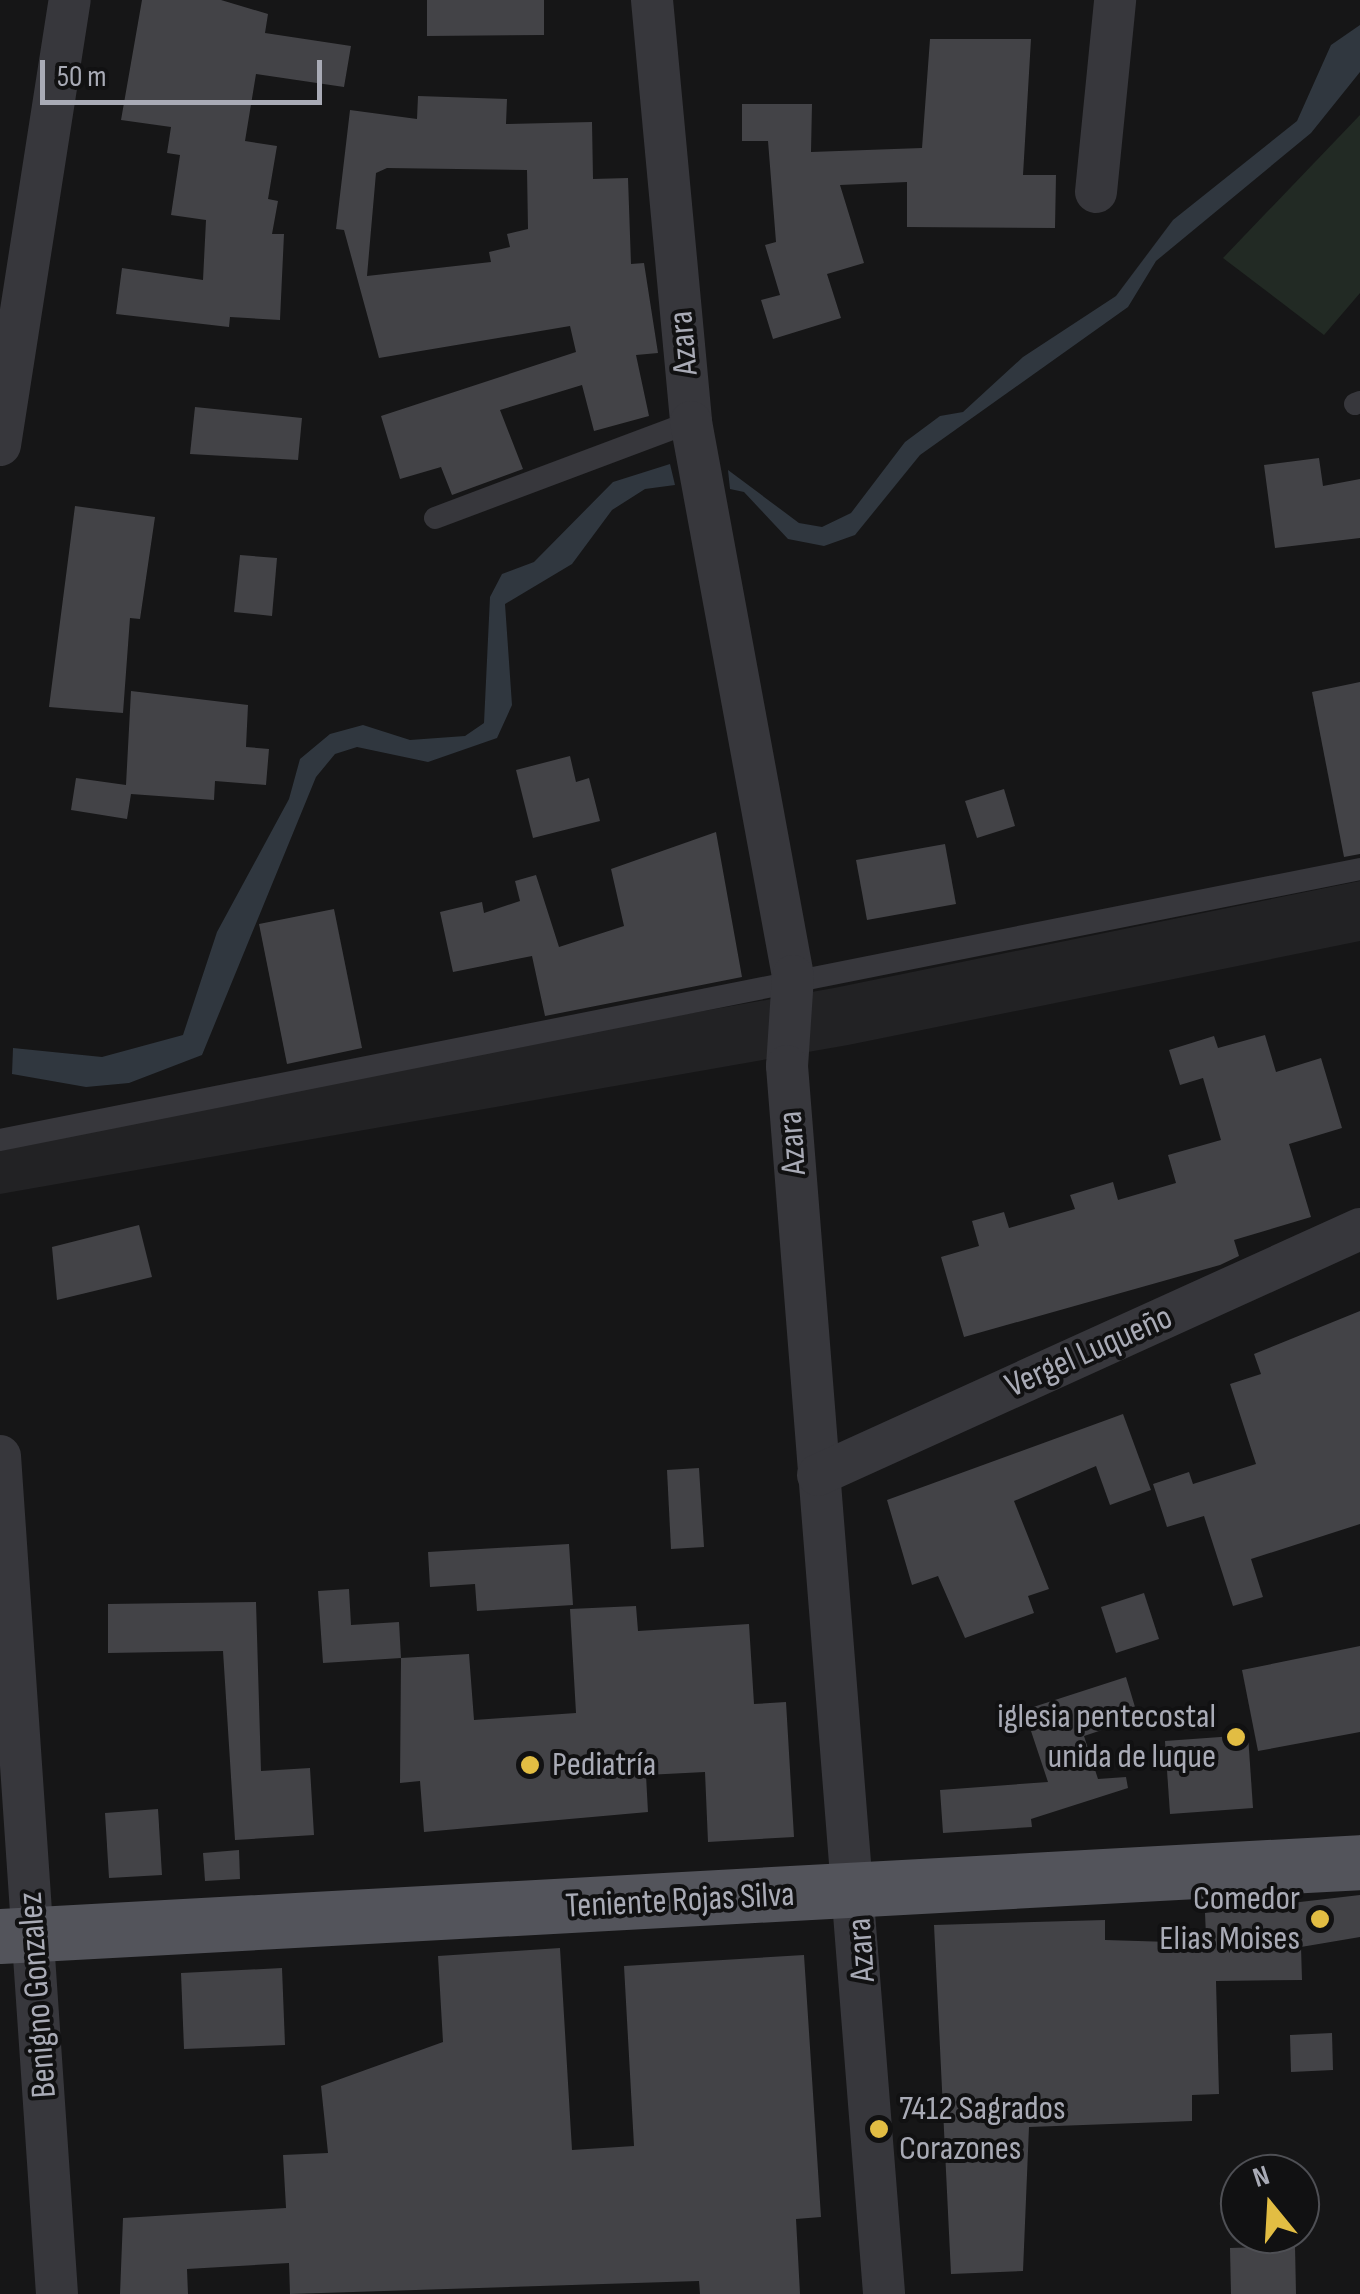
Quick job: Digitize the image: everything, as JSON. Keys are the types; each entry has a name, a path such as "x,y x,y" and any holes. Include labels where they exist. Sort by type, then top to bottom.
{"main road":[{"name":"Teniente Rojas Silva","path":"18,1935 1360,1862"}],"street":[{"path":"0,446 6,339 70,0"},
{"name":"Azara","path":"652,0 693,434 727,595 792,986 788,1066 818,1475 858,1892 884,2294"},
{"path":"1096,192 1115,0"},
{"name":"Vergel Luqueño","path":"818,1475 1360,1229"},
{"name":"Benigno Gonzalez","path":"0,1461 18,1935 56,2294"}],"lane":[{"path":"435,518 693,434"},
{"path":"0,1140 792,986 1360,869"}],"shaded area":[{"path":"1360,25 1360,72 1311,133 1156,261 1128,307 920,455 855,535 824,546 788,539 744,492 730,489 728,470 799,523 822,527 851,513 905,442 940,416 963,412 1023,357 1116,296 1173,220 1297,121 1331,45"},
{"path":"1360,115 1360,293 1324,335 1223,258"},
{"path":"670,464 675,485 645,489 612,510 572,564 505,604 512,705 497,738 428,762 357,747 335,754 316,777 202,1055 129,1083 86,1087 12,1074 13,1048 102,1057 183,1035 217,932 289,799 300,759 330,734 363,725 410,740 465,736 484,723 490,597 502,574 534,562 613,482"},
{"path":"1360,881 1360,941 848,1045 0,1194 0,1135 834,988"}],"building":[{"path":"142,0 221,0 268,14 265,33 351,46 344,87 256,74 245,141 277,146 268,199 278,201 272,234 284,234 280,320 230,317 229,327 116,314 122,268 203,280 206,220 171,215 180,155 167,153 171,127 121,120"},
{"path":"427,0 544,0 544,35 427,36"},
{"path":"930,39 1031,39 1023,175 1056,175 1055,228 907,227 907,182 840,185 864,263 827,274 841,318 773,339 761,300 780,295 765,245 776,242 768,141 742,141 742,104 812,104 811,152 922,148"},
{"path":"418,96 507,99 506,124 592,122 593,179 628,178 631,264 644,263 658,353 636,355 649,416 594,431 582,385 500,410 523,469 452,495 441,467 400,479 381,416 576,352 570,326 379,358 344,230 336,229 350,110 417,119","holes":["387,168 527,170 528,229 507,234 510,247 489,252 491,262 367,276 376,173"]},
{"path":"195,407 302,418 298,460 190,454"},
{"path":"1319,458 1323,486 1360,479 1360,538 1275,548 1264,465"},
{"path":"75,506 155,517 140,619 130,618 123,713 49,707"},
{"path":"240,555 277,558 272,616 234,612"},
{"path":"1360,682 1360,854 1344,857 1312,692"},
{"path":"131,691 248,705 246,747 269,749 266,785 215,781 214,800 131,794 127,819 71,810 76,778 126,785"},
{"path":"570,756 576,782 589,778 600,821 533,838 516,770"},
{"path":"1004,789 1015,826 977,838 965,801"},
{"path":"716,832 742,977 545,1016 532,956 453,972 440,912 482,902 484,913 520,901 515,881 536,875 559,947 624,926 611,869"},
{"path":"945,844 956,904 867,920 856,860"},
{"path":"334,909 362,1048 287,1064 259,924"},
{"path":"1265,1035 1276,1072 1321,1058 1342,1128 1289,1144 1311,1217 1234,1240 1239,1256 1220,1265 964,1337 941,1257 979,1246 972,1221 1004,1212 1009,1228 1075,1209 1070,1195 1113,1182 1118,1200 1176,1183 1168,1155 1221,1140 1203,1078 1180,1085 1169,1050 1214,1036 1218,1048"},
{"path":"139,1225 152,1277 57,1300 52,1247"},
{"path":"1360,1311 1360,1524 1251,1559 1263,1597 1233,1606 1204,1516 1167,1527 1153,1484 1189,1472 1193,1484 1256,1464 1230,1384 1261,1374 1254,1354"},
{"path":"1123,1414 1151,1490 1110,1505 1096,1466 1014,1501 1049,1589 1028,1596 1034,1613 965,1638 938,1576 912,1585 887,1500"},
{"path":"699,1468 704,1547 671,1549 667,1470"},
{"path":"569,1544 573,1605 477,1611 475,1584 430,1587 428,1552"},
{"path":"349,1589 351,1625 399,1622 401,1658 323,1663 318,1591"},
{"path":"1144,1593 1159,1639 1116,1653 1101,1607"},
{"path":"256,1602 261,1771 310,1768 314,1835 235,1840 223,1651 108,1653 108,1604"},
{"path":"636,1606 638,1631 749,1624 754,1704 786,1702 794,1837 708,1842 705,1772 646,1775 648,1812 424,1832 420,1781 400,1783 401,1658 469,1654 474,1720 576,1713 570,1609"},
{"path":"1360,1646 1360,1732 1258,1751 1242,1670"},
{"path":"1126,1677 1135,1707 1099,1719 1102,1730 1084,1736 1098,1779 1126,1777 1128,1788 1031,1819 1032,1827 943,1833 940,1790 1048,1782 1024,1710"},
{"path":"1248,1735 1253,1808 1170,1814 1165,1741"},
{"path":"158,1809 162,1875 109,1878 105,1813"},
{"path":"239,1850 240,1879 205,1881 203,1853"},
{"path":"1360,1895 1360,1937 1301,1947 1302,1980 1216,1981 1219,2094 1192,2095 1192,2121 1029,2127 1023,2271 951,2274 934,1925 1105,1920 1105,1940 1171,1942 1206,1936 1205,1913"},
{"path":"560,1948 572,2150 634,2146 624,1966 804,1955 821,2217 796,2219 800,2294 700,2294 699,2281 290,2294 289,2263 187,2269 188,2294 120,2294 123,2218 286,2208 283,2155 328,2153 321,2086 443,2042 438,1956"},
{"path":"282,1968 285,2045 184,2049 181,1973"},
{"path":"1332,2033 1333,2070 1291,2072 1290,2035"},
{"path":"1230,2254 1295,2254 1296,2294 1231,2294"}],"place":[{"name":"iglesia pentecostal unida de luque","path":"1236,1737"},
{"name":"Pediatría","path":"530,1765"},
{"name":"Comedor Elias Moises","path":"1320,1919"},
{"name":"7412 Sagrados Corazones","path":"879,2129"}]}
